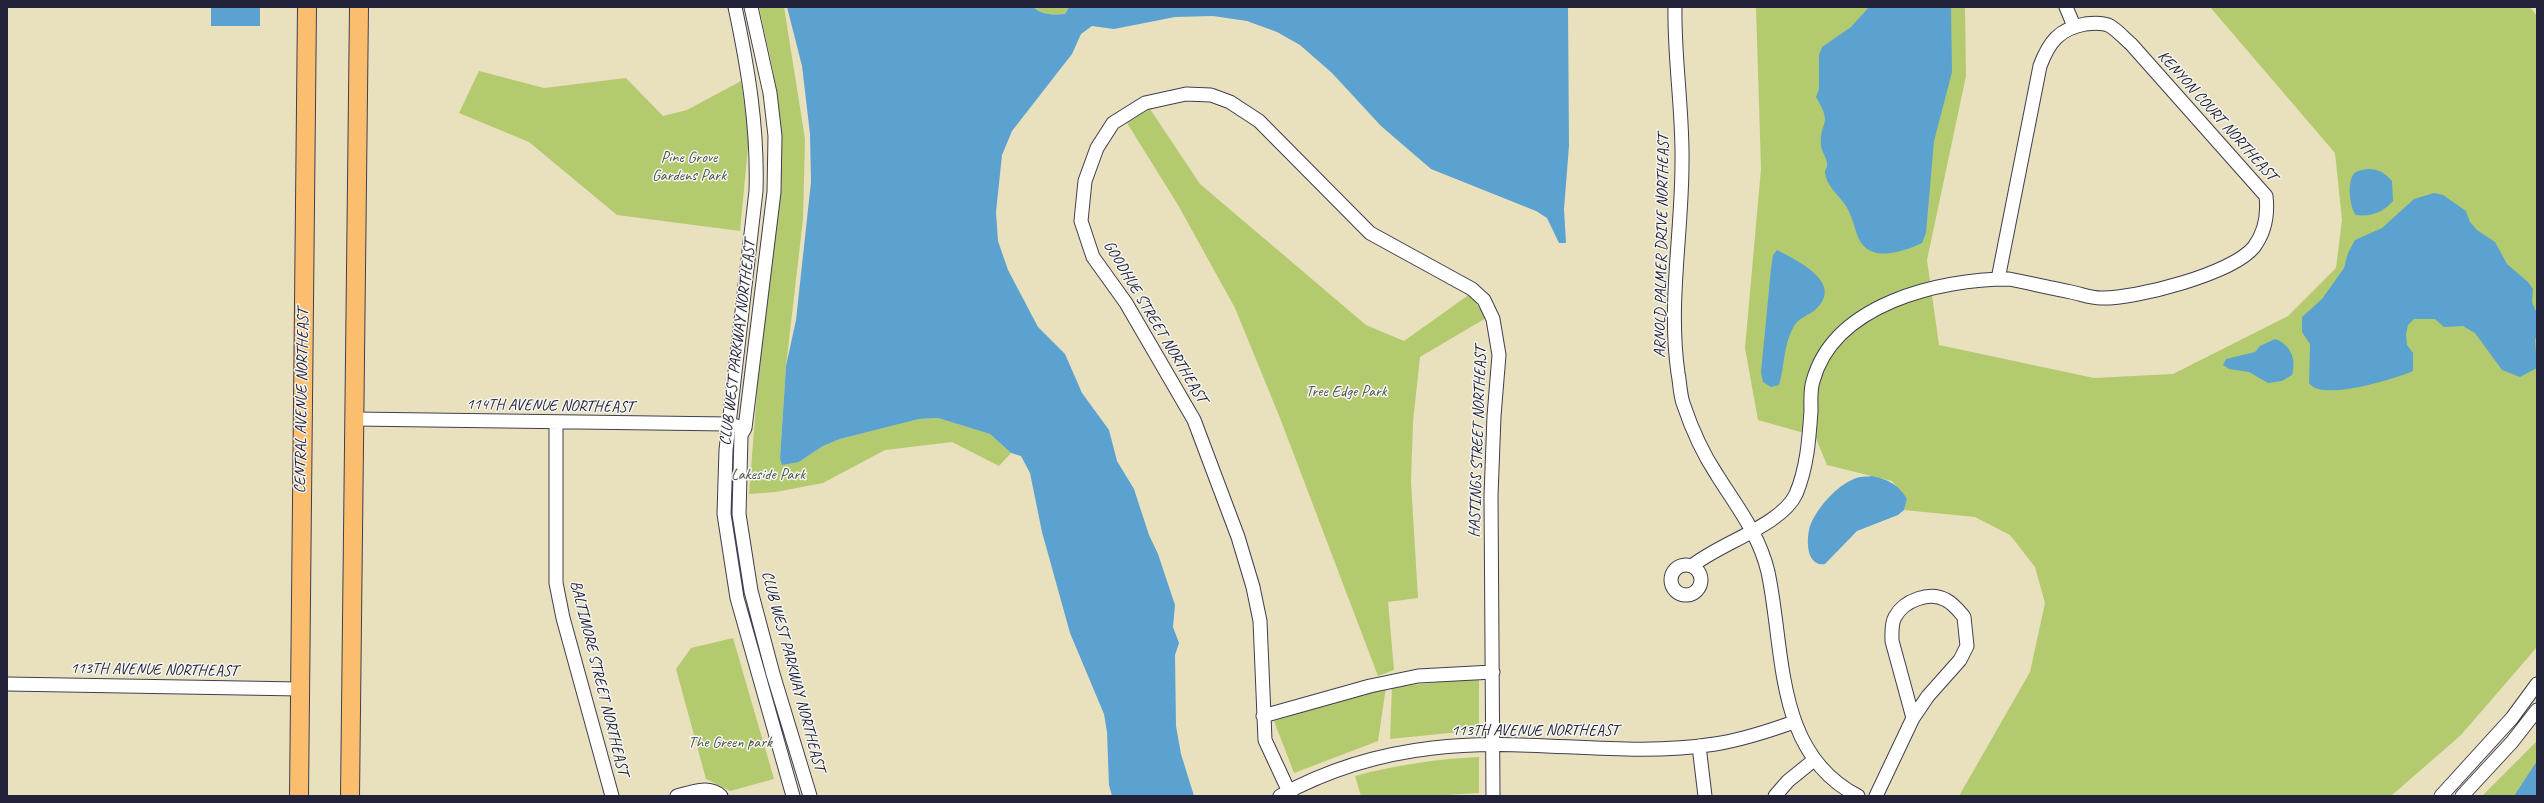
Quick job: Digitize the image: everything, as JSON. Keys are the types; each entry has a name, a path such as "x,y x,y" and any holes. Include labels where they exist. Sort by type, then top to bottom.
{"highway":[{"name":"CENTRAL AVENUE NORTHEAST","path":"299,796 308,7"},
{"path":"350,796 359,7"}],"street":[{"path":"735,7 752,90 757,160 755,198 728,424 724,514 734,583 793,796"},
{"name":"CLUB WEST PARKWAY NORTHEAST","path":"751,7 770,93 775,136 774,192 745,428 741,435 739,514 751,592 773,674 810,796"},
{"name":"ARNOLD PALMER DRIVE NORTHEAST","path":"1675,7 1674,43 1682,163 1676,251 1674,345 1683,401 1698,438 1716,473 1753,530 1768,571 1794,722 1807,751 1814,760 1840,786 1858,796"},
{"path":"2066,7 2074,26"},
{"name":"KENYON COURT NORTHEAST","path":"1692,566 1703,557 1769,521 1795,495 1808,455 1812,382 1823,354 1843,331 1870,311 1917,294 1951,284 1983,279 1998,279 2009,279 2099,298 2123,298 2158,291 2236,261 2254,247 2268,213 2266,196 2131,44 2110,26 2095,23 2074,26 2058,34 2048,47 2040,66 1998,279"},
{"name":"HASTINGS STREET NORTHEAST","path":"1134,108 1145,103 1186,94 1211,95 1230,102 1259,120 1370,233 1452,277 1484,300 1493,319 1499,354 1494,416 1491,496 1493,796"},
{"name":"GOODHUE STREET NORTHEAST","path":"1134,108 1113,123 1096,148 1085,181 1081,222 1093,257 1126,302 1194,420 1238,536 1253,587 1260,621 1263,653 1262,716 1265,740 1287,794"},
{"name":"114TH AVENUE NORTHEAST","path":"355,419 556,423 728,424 745,428"},
{"name":"BALTIMORE STREET NORTHEAST","path":"556,423 556,583 563,618 612,796"},
{"path":"1876,796 1913,718 1928,696 1960,660 1967,646 1964,617 1946,600 1932,597 1916,598 1903,607 1894,617 1892,641 1913,718"},
{"path":"1262,716 1370,686 1418,676 1493,672"},
{"name":"113TH AVENUE NORTHEAST","path":"7,684 300,689"},
{"path":"2440,796 2512,718 2537,684"},
{"path":"2462,796 2512,742 2537,710"},
{"name":"113TH AVENUE NORTHEAST","path":"1287,794 1321,777 1387,755 1434,748 1493,746 1597,749 1699,746 1716,744 1794,722"},
{"path":"1699,746 1705,796"},
{"path":"1775,796 1788,781 1814,760"},
{"path":"677,796 699,790 710,791 721,796"}],"green space":[{"name":"Lakeside Park","path":"759,7 784,7 805,139 803,219 786,366 780,458 799,462 823,446 840,439 919,419 938,418 990,434 1011,453 999,466 952,442 885,450 823,483 776,492 749,494 760,354 780,166 773,70"},
{"path":"1033,7 1069,7 1065,14 1048,14 1040,12"},
{"path":"1756,7 1965,7 1966,76 1927,260 1939,345 2094,378 2173,374 2288,316 2336,268 2342,220 2335,153 2210,7 2530,7 2537,16 2537,647 2461,735 2391,796 1959,796 2030,672 2045,603 2035,567 2010,535 1975,517 1904,510 1907,499 1892,481 1827,465 1815,436 1758,420 1745,348 1761,169"},
{"name":"Pine Grove Gardens Park","path":"479,71 544,88 626,78 663,116 687,110 741,81 749,137 740,231 617,215 529,142 459,113"},
{"name":"Tree Edge Park","path":"1150,109 1200,184 1366,325 1404,341 1470,294 1486,318 1420,357 1413,422 1411,482 1418,598 1388,602 1394,670 1378,676 1280,418 1235,308 1178,205 1127,123"},
{"name":"The Green park","path":"733,638 774,779 730,791 706,779 676,669 691,648"},
{"path":"1479,678 1479,730 1390,739 1392,687"},
{"path":"1386,687 1378,741 1294,773 1274,721"},
{"path":"2537,741 2537,796 2482,796"},
{"path":"1479,757 1479,793 1430,796 1361,796 1355,776 1416,763"}],"water":[{"path":"211,7 260,7 260,26 211,26"},
{"path":"787,7 1033,7 1040,12 1048,14 1065,14 1069,7 1568,7 1569,146 1564,209 1566,243 1559,243 1547,218 1536,211 1431,169 1381,126 1332,73 1300,45 1277,32 1247,21 1213,16 1175,17 1114,29 1092,26 1081,34 1072,54 1012,131 1002,155 996,212 998,241 1008,270 1038,327 1065,354 1082,393 1109,430 1117,461 1134,489 1149,535 1158,554 1175,605 1173,627 1179,643 1175,655 1176,726 1181,754 1194,796 1112,796 1109,785 1107,732 1104,714 1070,633 1042,532 1030,473 1021,456 1011,453 990,434 938,418 919,419 840,439 823,446 799,462 782,465 780,458 786,366 796,320 811,182 810,134 802,66"},
{"path":"1869,7 1951,7 1952,72 1934,141 1926,233 1922,243 1906,250 1887,254 1870,251 1863,245 1858,237 1846,206 1828,182 1825,172 1827,162 1821,146 1825,119 1816,97 1819,89 1819,55 1822,47 1851,27"},
{"path":"2368,169 2382,172 2392,181 2393,201 2377,213 2356,215 2352,207 2350,196 2351,179 2356,172"},
{"path":"2434,193 2443,195 2466,211 2470,222 2477,230 2495,242 2507,264 2528,282 2533,289 2532,302 2537,314 2537,337 2535,339 2537,368 2520,377 2502,370 2475,333 2463,326 2444,327 2435,319 2414,319 2408,325 2406,334 2407,345 2413,353 2413,371 2391,379 2343,390 2316,388 2309,383 2310,344 2302,332 2302,317 2322,299 2344,268 2348,253 2355,240 2382,228 2414,199"},
{"path":"1777,250 1806,266 1822,282 1825,291 1823,300 1815,310 1799,321 1790,333 1779,385 1771,387 1763,382 1761,372 1771,269 1773,255"},
{"path":"2275,339 2285,344 2291,353 2294,363 2292,375 2282,381 2268,383 2249,372 2229,369 2223,365 2226,359 2255,352 2260,346"},
{"path":"1872,476 1892,483 1904,494 1907,499 1904,510 1898,515 1857,531 1825,564 1819,564 1814,561 1809,551 1808,538 1810,526 1817,512 1834,492 1847,482 1858,477"},
{"path":"2537,761 2537,796 2514,796"}]}
